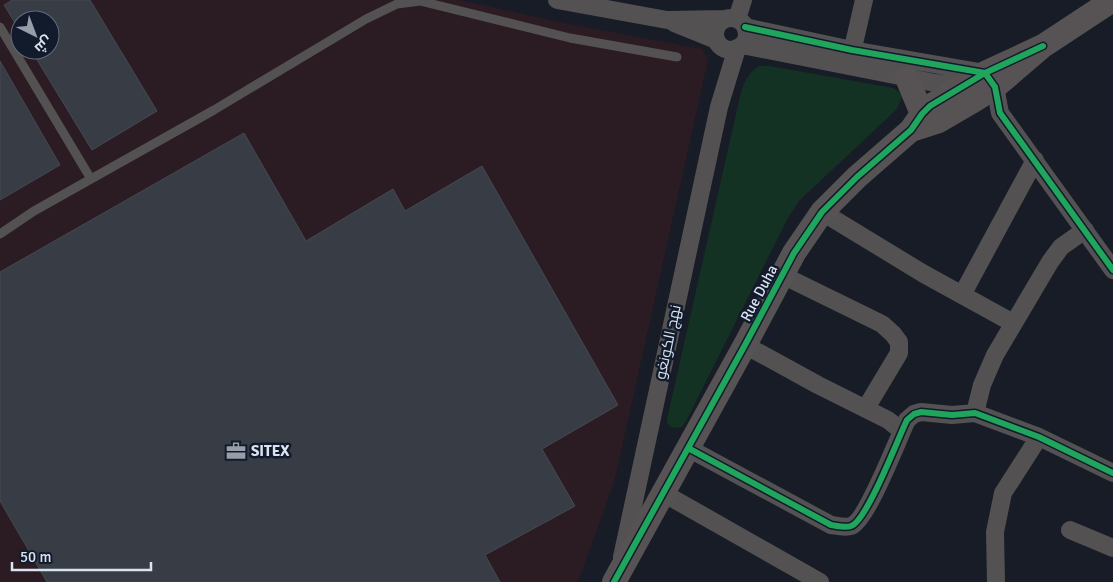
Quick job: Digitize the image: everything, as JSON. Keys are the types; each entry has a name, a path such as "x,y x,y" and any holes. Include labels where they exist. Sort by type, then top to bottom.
{"street":[{"path":"557,0 667,20 736,22 907,78 970,94 1000,113"},
{"path":"736,22 743,0"},
{"path":"851,59 864,0"},
{"name":"Rue Duha","path":"616,580 782,275 806,233 822,212 916,122 939,122 970,94 1113,0"},
{"path":"667,20 731,50 740,47 851,59 990,80 1000,113 1113,270"},
{"path":"718,43 716,28 720,23 736,22 747,33 740,47"},
{"name":"نهج الكونغو","path":"718,43 719,107"},
{"name":"نهج الكونغو","path":"616,580 719,107 740,47"},
{"path":"907,78 916,122"},
{"path":"962,295 1035,160"},
{"path":"822,212 1013,323"},
{"path":"975,413 982,385 995,355 1013,323 1061,247 1085,230"},
{"path":"782,275 882,324 899,342 899,353 866,408"},
{"path":"745,345 818,385 888,420 902,431"},
{"path":"688,448 831,525 842,527 851,526 859,521 882,478 907,420 914,414 921,412 952,415 975,413 1040,436 1113,473"},
{"path":"996,582 995,532 1004,493 1040,436"},
{"path":"663,493 820,582"},
{"path":"1070,530 1113,548"}],"lane":[{"path":"0,234 34,211 214,110 366,19 397,4 420,1 570,38 677,57"},
{"path":"0,27 91,179"}],"shaded area":[{"name":"SITEX","path":"0,0 461,0 563,23 702,49 708,60 614,483 578,582 0,582"}],"green space":[{"path":"759,66 770,66 893,88 902,97 897,109 799,201 788,218 686,421 682,427 673,428 668,425 667,419 741,92 747,78"}],"building":[{"path":"12,0 90,0 157,111 92,150 37,60 60,60 60,10 10,10 10,15 4,5"},
{"path":"0,61 60,165 0,200"},
{"path":"244,133 306,241 393,189 405,211 482,166 618,405 542,449 575,506 485,555 500,582 47,582 0,501 0,272"}],"cycle path":[{"path":"745,27 852,50 985,73 995,87 1000,113 1113,270"},
{"path":"614,582 794,253 822,212 857,177 911,130 930,106 985,73 1043,46"},
{"path":"688,448 831,525 844,527 851,526 858,521 882,478 907,420 914,414 921,412 952,415 975,413 1039,437 1113,473"}],"place":[{"name":"SITEX","path":"236,451"}]}
